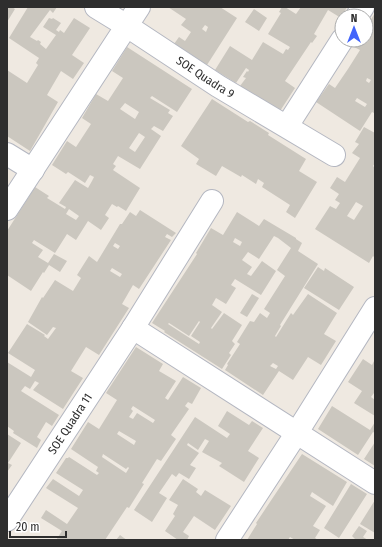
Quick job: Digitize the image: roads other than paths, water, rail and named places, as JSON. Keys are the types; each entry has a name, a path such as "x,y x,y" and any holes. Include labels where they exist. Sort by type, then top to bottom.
{"street":[{"name":"SOE Quadra 9","path":"96,7 218,86 334,155"},
{"path":"7,209 139,7"},
{"path":"287,126 337,48"},
{"path":"7,154 32,170"},
{"name":"SOE Quadra 11","path":"7,520 133,328 212,201"},
{"path":"227,540 375,308"},
{"path":"133,328 296,434 375,483"}]}
